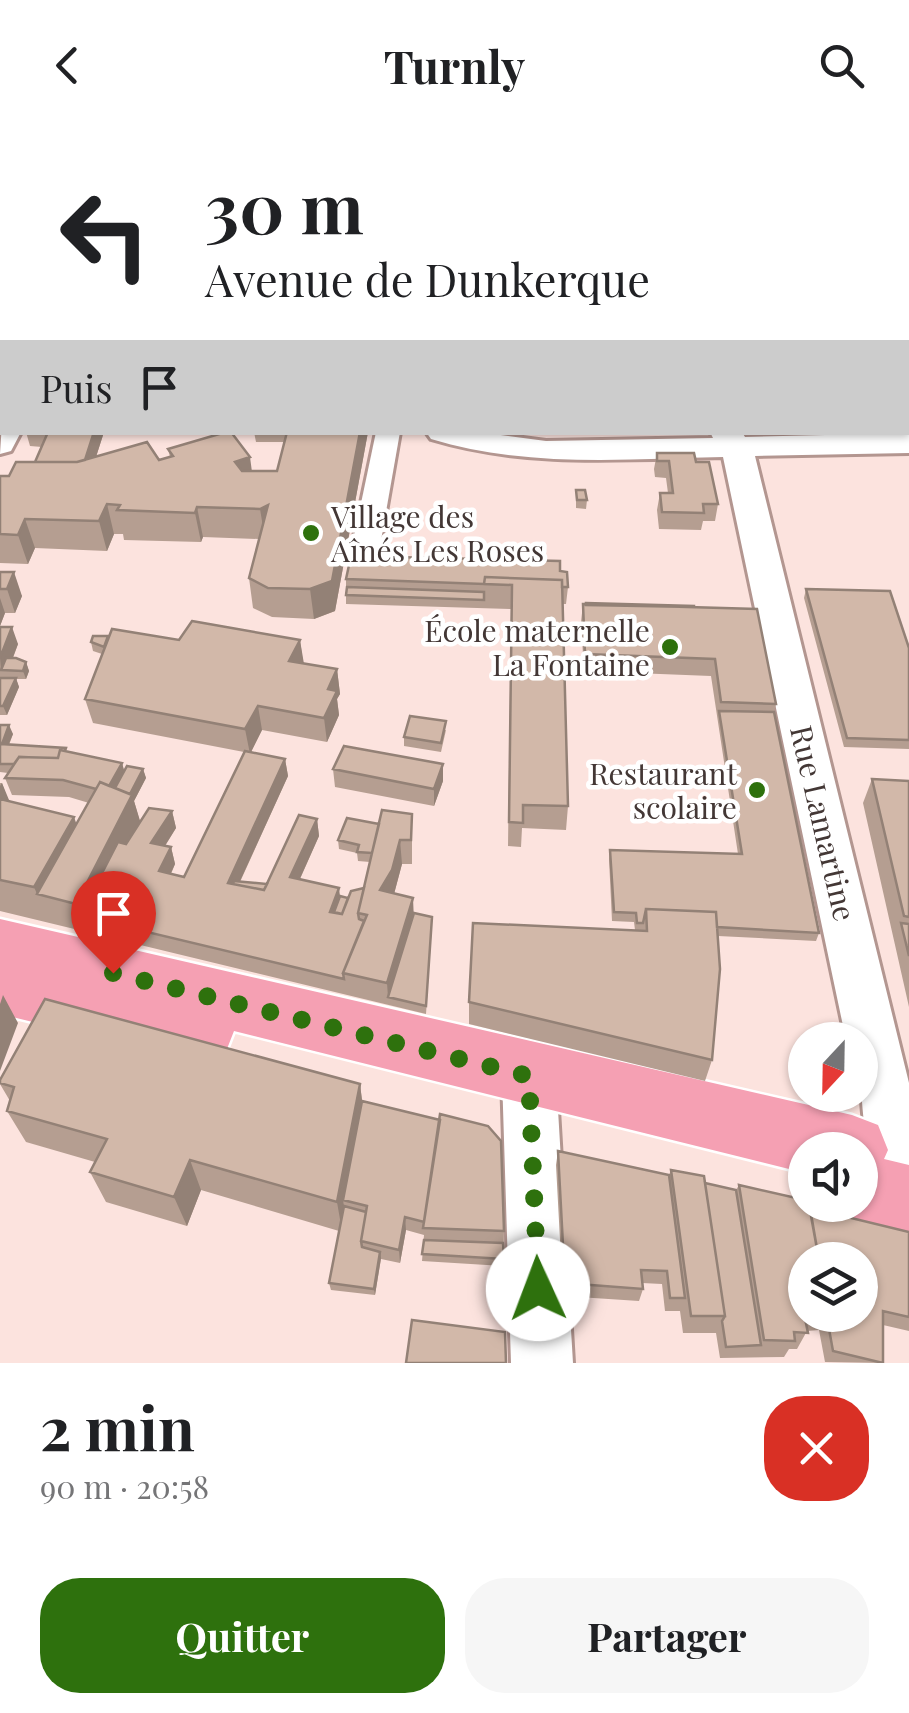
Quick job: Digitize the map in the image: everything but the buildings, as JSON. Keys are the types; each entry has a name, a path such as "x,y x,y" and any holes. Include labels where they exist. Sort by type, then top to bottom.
{"main road":[{"path":"0,946 530,1094 788,1172"},
{"path":"0,986 530,1094 886,1174"}],"street":[{"path":"366,546 387,435"},
{"path":"452,435 479,443 546,451 730,439 909,442"},
{"name":"Rue Lamartine","path":"730,439 743,464 886,1174"},
{"path":"530,1094 542,1363"}],"place":[{"name":"Village des Aînés Les Roses","path":"311,533"},
{"name":"École maternelle La Fontaine","path":"670,647"},
{"name":"Restaurant scolaire","path":"757,790"}],"route":[{"path":"113,973 529,1076 538,1289"}]}
